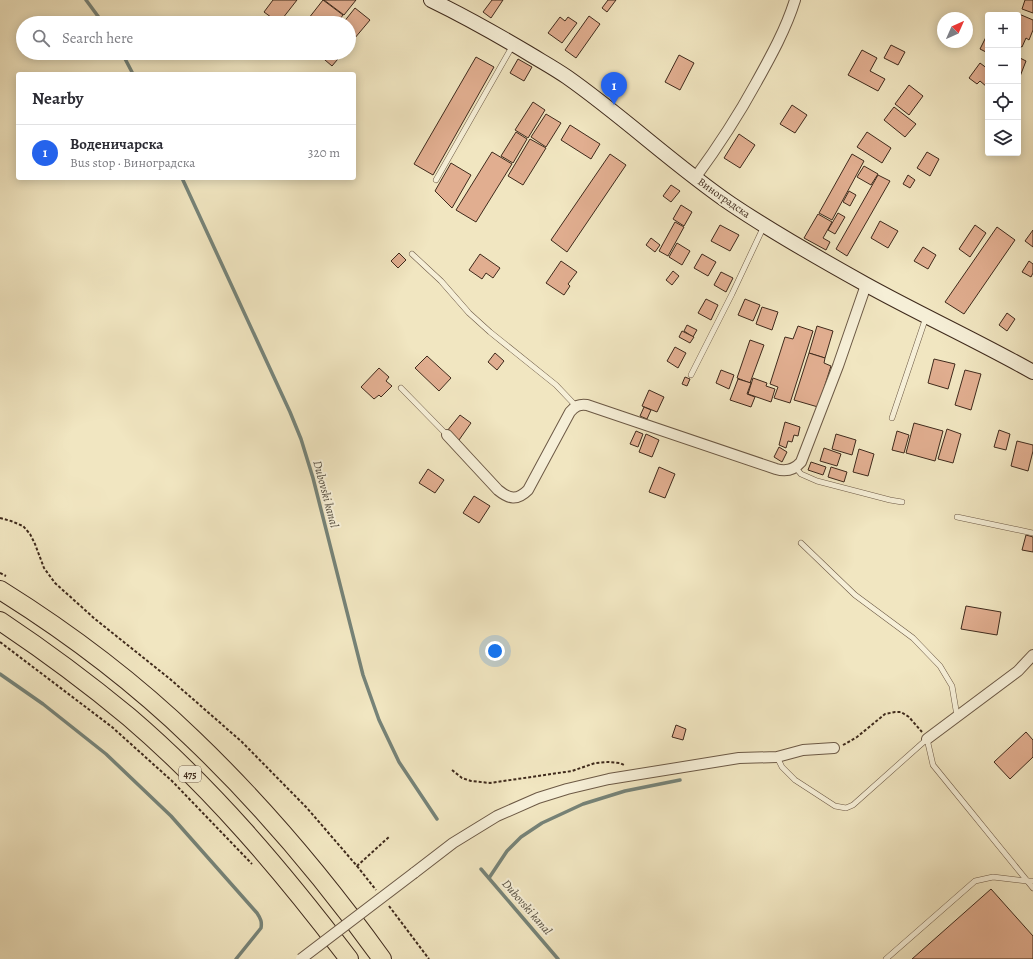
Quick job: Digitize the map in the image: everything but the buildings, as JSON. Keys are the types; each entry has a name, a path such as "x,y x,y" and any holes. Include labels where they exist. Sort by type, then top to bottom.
{"highway":[{"name":"475","path":"0,590 51,623 108,665 148,698 193,739 290,842 322,880 382,959"},
{"name":"475","path":"0,622 35,645 90,686 130,718 174,759 254,841 295,890 349,959"}],"street":[{"name":"Виноградска","path":"430,0 463,16 551,66 584,89 695,178 764,225 866,285 983,344 1033,372"},
{"path":"695,178 745,104 781,38 796,0"},
{"path":"447,435 498,490 510,498 522,496 528,490 570,412 576,406 581,404 780,470 785,471 796,468 801,462 838,366 866,285"},
{"path":"927,739 1018,671 1033,655"},
{"path":"301,959 453,842 497,816 538,798 609,779 739,758 777,757 803,750 834,748"}],"lane":[{"path":"436,180 513,44"},
{"path":"691,375 732,294 764,225"},
{"path":"412,254 441,281 469,313 490,332 556,385 576,406"},
{"path":"892,418 926,316"},
{"path":"401,388 447,435"},
{"path":"796,468 801,474 817,481 902,502"},
{"path":"957,517 1033,533"},
{"path":"801,544 855,595 913,638 940,666 952,686 957,716"},
{"path":"777,757 782,767 795,780 835,806 846,808 853,805 927,739 933,764 1033,888"},
{"path":"886,959 975,882 993,877 1033,881"}],"path":[{"path":"0,518 23,526 30,534 44,568 55,583 95,619 170,679 242,742 307,808 377,890"},
{"path":"0,642 112,727 172,781 256,868"},
{"path":"834,748 844,745 857,737 885,714 895,712 901,712 909,717 927,739"},
{"path":"452,770 462,778 471,781 490,783 572,772 595,763 620,763 627,766"},
{"path":"357,866 390,836"},
{"path":"387,903 429,959"}],"waterway":[{"name":"Dubovski kanal","path":"86,0 98,16"},
{"name":"Dubovski kanal","path":"126,60 132,72"},
{"name":"Dubovski kanal","path":"183,180 301,439 313,478 363,675 379,720 399,762 437,819"},
{"path":"0,674 43,704 106,754 171,816 257,913 261,920 261,928 236,959"},
{"path":"489,878 507,851 521,837 542,823 583,804 625,791 680,780"},
{"name":"Dubovski kanal","path":"481,869 558,959"}],"place":[{"name":"Воденичарска","path":"614,105"}]}
